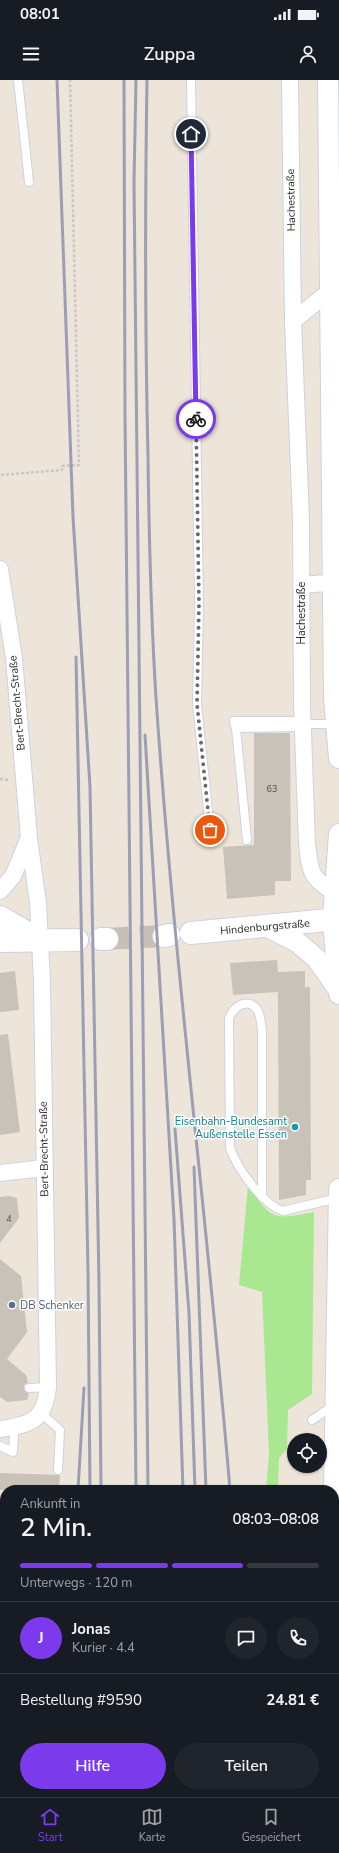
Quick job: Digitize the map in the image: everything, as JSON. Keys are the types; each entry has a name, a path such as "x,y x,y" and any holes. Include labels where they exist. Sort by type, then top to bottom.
{"main road":[{"path":"0,917 40,940"},
{"name":"Hindenburgstraße","path":"191,933 336,920"},
{"path":"0,941 77,940"}],"street":[{"name":"Hachestraße","path":"290,80 293,320 301,520 301,724 309,863 317,882 335,893"},
{"path":"328,80 334,252 330,291 336,582 336,724 339,758"},
{"path":"293,320 330,291"},
{"name":"Bert-Brecht-Straße","path":"0,569 2,591 14,658 29,838 38,903 40,940 48,1387 46,1401 41,1413"},
{"path":"301,585 336,582"},
{"path":"338,992 335,893 339,834"},
{"name":"Bert-Brecht-Straße","path":"0,891 13,876 29,838"},
{"path":"268,927 297,942 317,959 338,992"},
{"path":"0,1173 44,1168"},
{"path":"334,1485 339,1190"},
{"path":"6,1428 25,1425 34,1421 41,1413"}],"lane":[{"path":"18,80 29,182"},
{"path":"190,80 199,604 197,704 210,830"},
{"path":"235,726 234,721 295,721 301,724 336,724"},
{"path":"247,840 236,728 295,727 301,724"},
{"path":"262,1197 261,1018 257,1010 252,1005 245,1004 238,1006 231,1011 229,1019 230,1148 237,1164 262,1197 274,1208 283,1211 339,1198"},
{"path":"29,1388 48,1387"},
{"path":"312,1420 335,1404"},
{"path":"41,1413 60,1430 58,1470"},
{"path":"0,1446 13,1452 14,1436 6,1428"}],"path":[{"path":"1,474 62,470 62,466 78,465 70,80"}],"green space":[{"path":"248,1186 263,1206 275,1215 289,1216 314,1212 312,1394 288,1410 287,1449 279,1458 278,1485 266,1485 269,1454 262,1292 239,1285"}],"building":[{"path":"254,733 290,733 291,881 275,881 275,895 227,899 223,847 254,845"},
{"name":"Eisenbahn-Bundesamt Außenstelle Essen","path":"277,960 278,972 305,971 305,987 310,987 311,1180 306,1180 306,1195 279,1200 278,992 233,995 230,963"},
{"path":"15,971 19,1010 0,1012 0,973"},
{"path":"8,1034 20,1132 0,1135 0,1035"},
{"path":"10,1196 17,1198 19,1218 0,1243 0,1197"},
{"name":"DB Schenker","path":"0,1259 21,1276 27,1332 7,1359 26,1375 28,1383 24,1385 24,1389 29,1394 27,1400 7,1402 0,1397"},
{"path":"0,1473 60,1475 59,1485 0,1485"}],"tunnel":[{"path":"107,939 164,936"}],"railway":[{"path":"57,80 73,517 90,787 99,1283 101,1485"},
{"path":"124,80 125,415 136,1485"},
{"path":"136,80 134,182 148,1485"},
{"path":"147,80 146,362 150,577 156,698 172,896 212,1292 230,1485"},
{"path":"76,657 88,1271 90,1485"},
{"path":"145,735 174,1219 183,1485"},
{"path":"175,1129 189,1313 195,1485"},
{"path":"194,1167 206,1485"},
{"path":"78,1485 84,1388"}],"way so far":[{"path":"196,419 199,604 197,704 210,830"}],"place":[{"name":"Eisenbahn-Bundesamt Außenstelle Essen","path":"295,1127"},
{"name":"DB Schenker","path":"12,1305"}],"route":[{"path":"191,134 196,419"}]}
